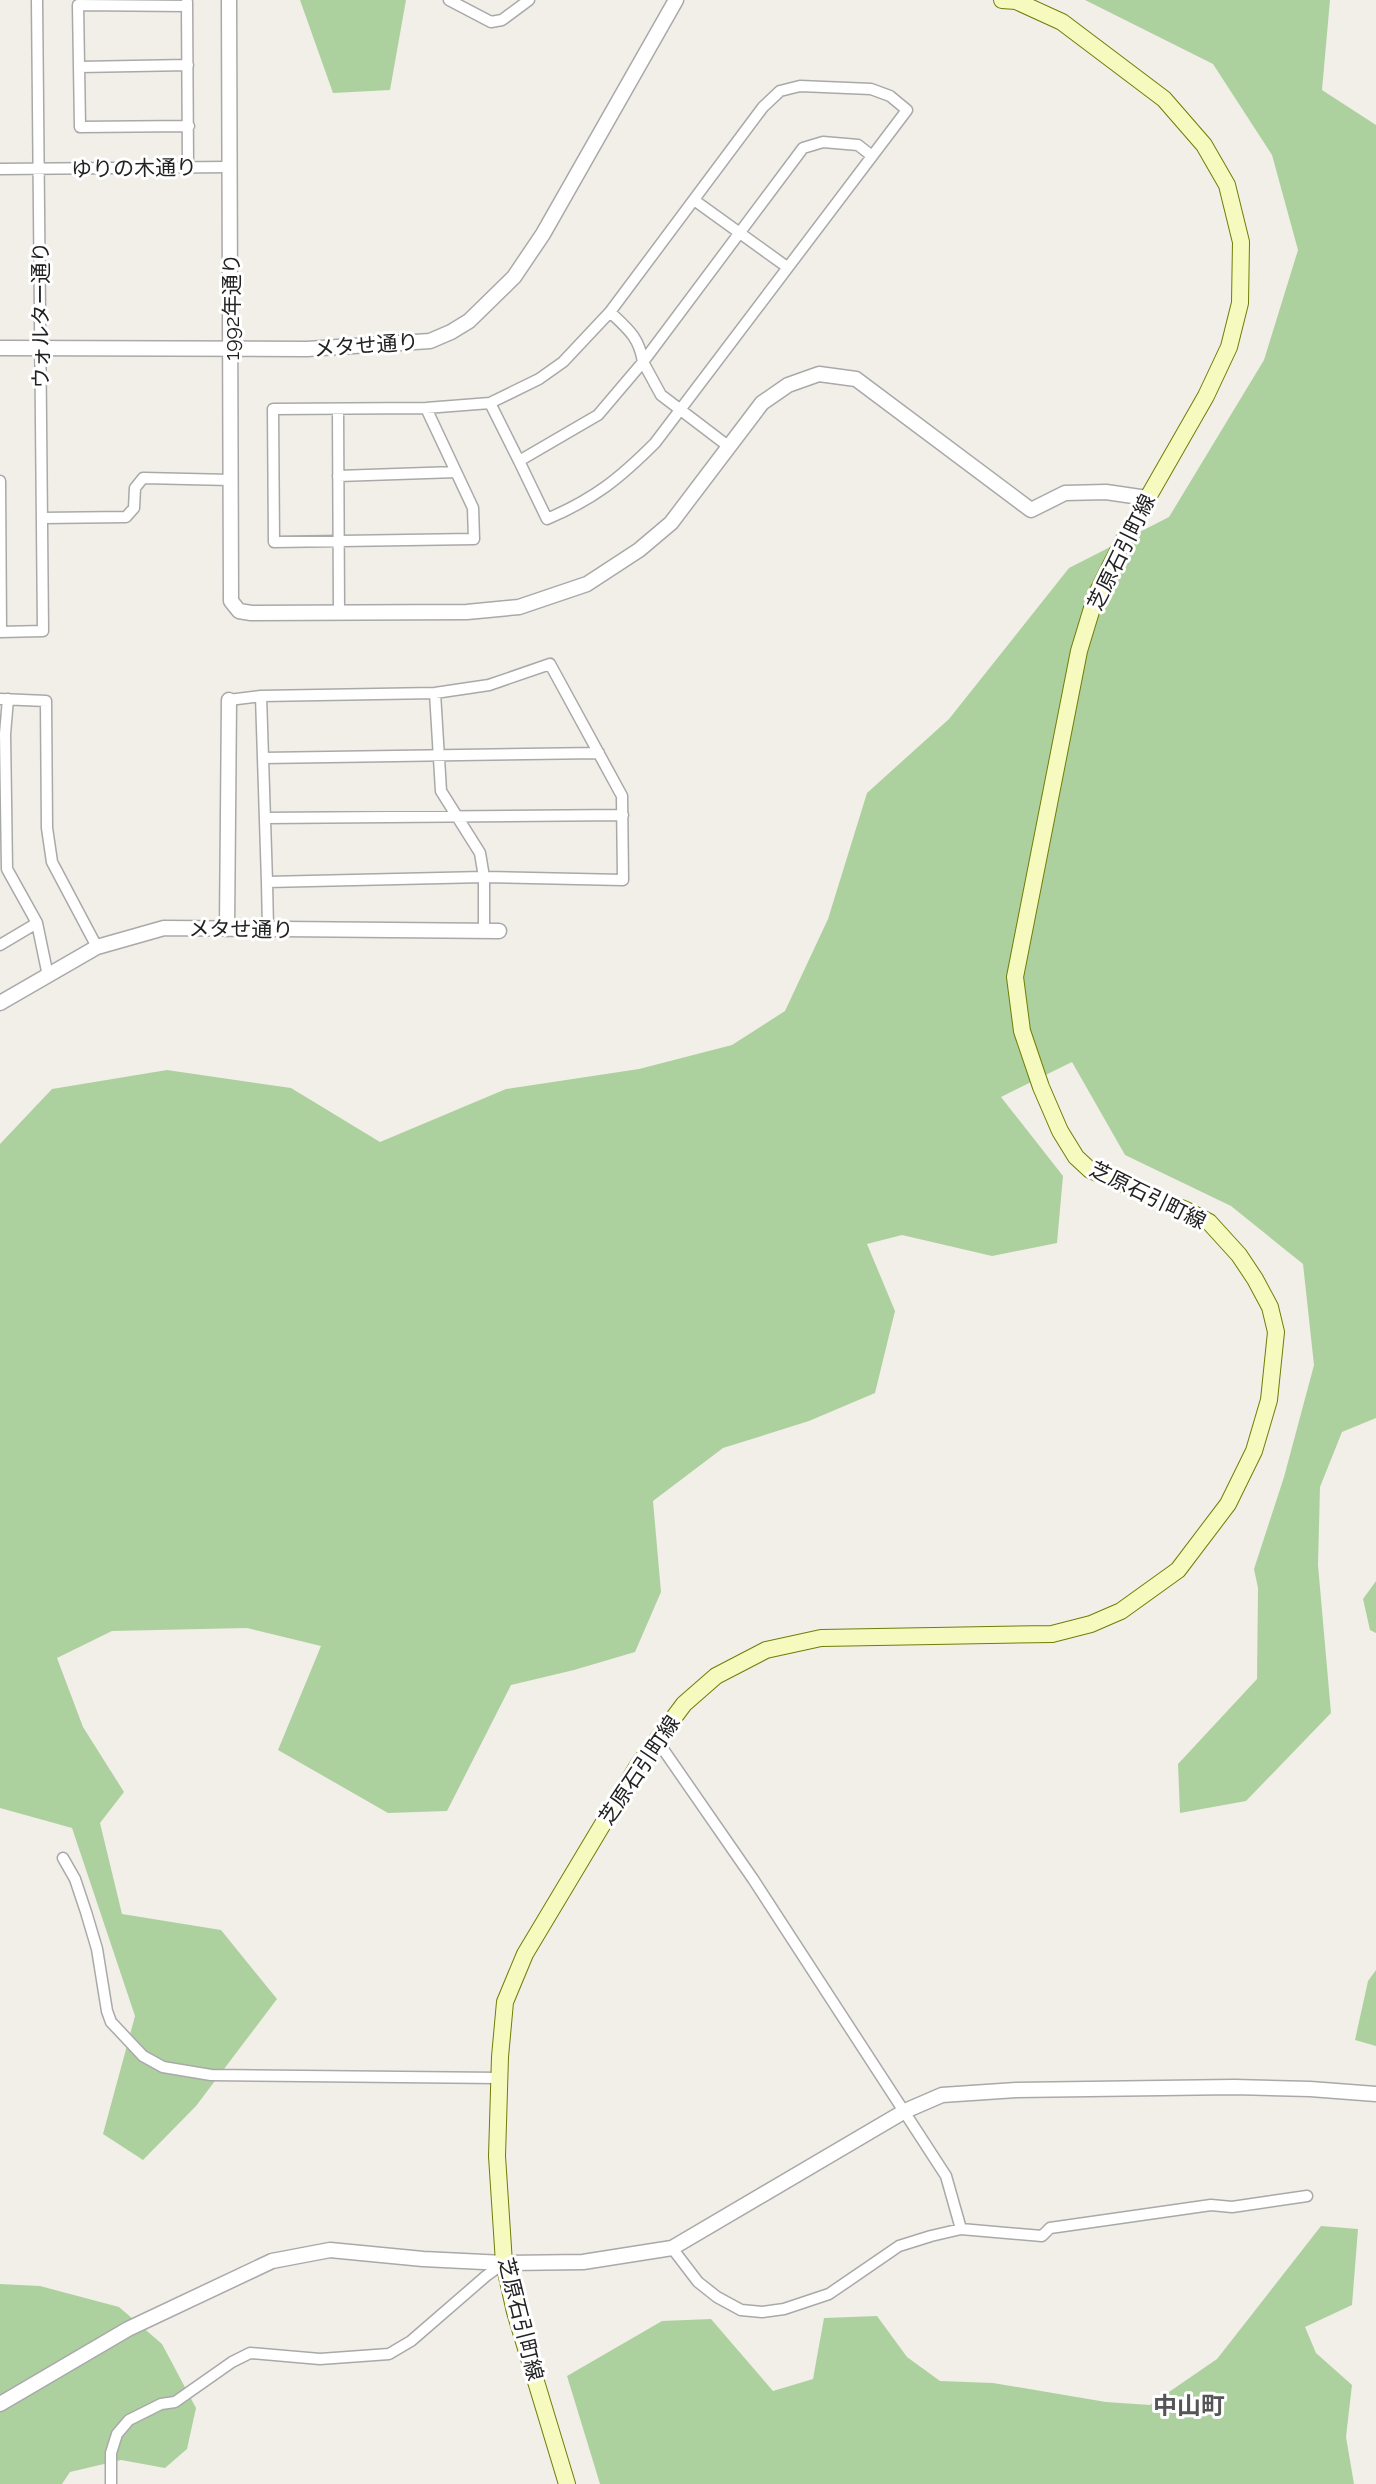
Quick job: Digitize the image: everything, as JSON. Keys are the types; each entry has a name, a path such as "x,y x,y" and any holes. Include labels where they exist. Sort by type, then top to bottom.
{"main road":[{"name":"芝原石引町線","path":"566,2484 515,2312 504,2263 497,2156 505,2002 525,1954 656,1739 684,1704 716,1676 766,1650 821,1638 1052,1634 1091,1624 1121,1611 1178,1570 1228,1504 1254,1451 1269,1399 1276,1332 1270,1307 1239,1255 1209,1223 1186,1210 1090,1170 1076,1157 1060,1131 1037,1076 1022,1031 1015,977 1079,651 1096,595 1147,498 1206,396 1232,336 1240,303 1241,242 1227,185 1204,145 1164,99 1062,22 1016,1 1002,0"}],"street":[{"name":"ウォルター通り","path":"1,632 43,631 37,0"},
{"name":"1992年通り","path":"229,0 231,601 239,611 251,613 339,612"},
{"path":"449,0 491,22 502,20 529,0"},
{"name":"メタせ通り","path":"0,348 307,349 430,341 469,321 514,277 543,234 676,0"},
{"path":"188,126 80,127 78,5 187,3 188,65 188,126 188,167"},
{"path":"79,67 188,65"},
{"path":"426,408 473,508 474,539 274,542 273,410 426,408 490,403 539,379 563,362 610,312 763,107 779,91 800,86 871,89 890,96 907,110 655,443 621,477 577,506 547,519 490,403"},
{"path":"519,461 598,415 643,362 803,148 822,142 858,145 872,156"},
{"name":"ゆりの木通り","path":"0,169 230,167"},
{"path":"694,200 787,267"},
{"path":"610,312 632,333 641,346 643,362 662,395 728,446"},
{"path":"338,409 339,612 467,612 519,607 587,584 639,550 671,523 762,403 788,385 820,374 856,379 1031,510 1065,493 1106,492 1147,498"},
{"path":"338,476 456,472"},
{"path":"42,518 126,517 134,508 135,488 143,478 231,480"},
{"path":"0,481 1,632"},
{"path":"227,929 229,700 261,696 435,693 489,685 550,664 622,796 623,880 484,877 267,883"},
{"path":"435,693 441,791 480,853 492,930"},
{"path":"261,696 268,930"},
{"path":"48,976 37,923 4,871 4,699 46,701 47,828 52,862 97,947"},
{"path":"263,758 599,753"},
{"path":"265,818 623,815"},
{"path":"0,945 37,923"},
{"name":"メタせ通り","path":"0,1003 97,947 164,928 492,930"},
{"path":"656,1739 753,1880 946,2176 961,2229"},
{"path":"63,1858 75,1879 89,1924 111,2022 144,2056 163,2067 211,2075 499,2078"},
{"path":"0,2404 128,2329 272,2261 330,2250 504,2263 583,2262 672,2248 905,2111 942,2095 1016,2090 1234,2087 1376,2094"},
{"path":"672,2248 698,2282 718,2297 741,2310 762,2312 784,2309 829,2294 899,2246 961,2229 1042,2236 1050,2228 1210,2205 1232,2207 1307,2196"},
{"path":"111,2484 111,2453 117,2434 129,2420 161,2404 175,2402 232,2362 250,2353 320,2359 389,2354 411,2341 504,2263"}],"green space":[{"path":"300,0 406,0 390,90 333,93"},
{"path":"1085,0 1330,0 1322,90 1376,125 1376,1418 1342,1432 1320,1487 1318,1565 1331,1713 1246,1801 1180,1813 1178,1764 1257,1679 1258,1588 1254,1569 1284,1477 1314,1365 1303,1264 1231,1206 1125,1155 1072,1062 1001,1097 1063,1176 1057,1243 992,1256 902,1235 867,1244 895,1311 875,1393 809,1421 723,1448 653,1501 661,1592 635,1652 511,1685 447,1811 388,1813 278,1750 321,1646 247,1628 112,1631 57,1658 83,1727 124,1792 100,1823 122,1914 221,1930 277,1999 196,2106 143,2160 103,2134 135,2016 72,1828 0,1808 0,1144 52,1089 167,1070 291,1088 380,1142 506,1089 639,1069 732,1045 785,1011 828,919 867,793 949,719 1069,568 1169,517 1264,360 1298,250 1272,155 1213,64"},
{"path":"1376,1581 1376,1633 1370,1630 1363,1599"},
{"path":"1376,1970 1376,2046 1355,2040 1368,1981"},
{"path":"1321,2226 1358,2229 1352,2305 1305,2327 1316,2353 1352,2385 1346,2437 1354,2484 600,2484 567,2376 662,2321 711,2319 773,2391 813,2379 824,2318 877,2316 907,2357 940,2381 993,2383 1106,2402 1150,2405 1217,2359"},
{"path":"0,2284 40,2286 119,2307 162,2344 196,2408 187,2449 165,2468 121,2460 70,2472 62,2484 0,2484"}],"district":[{"name":"中山町","path":"1189,2405"}]}
